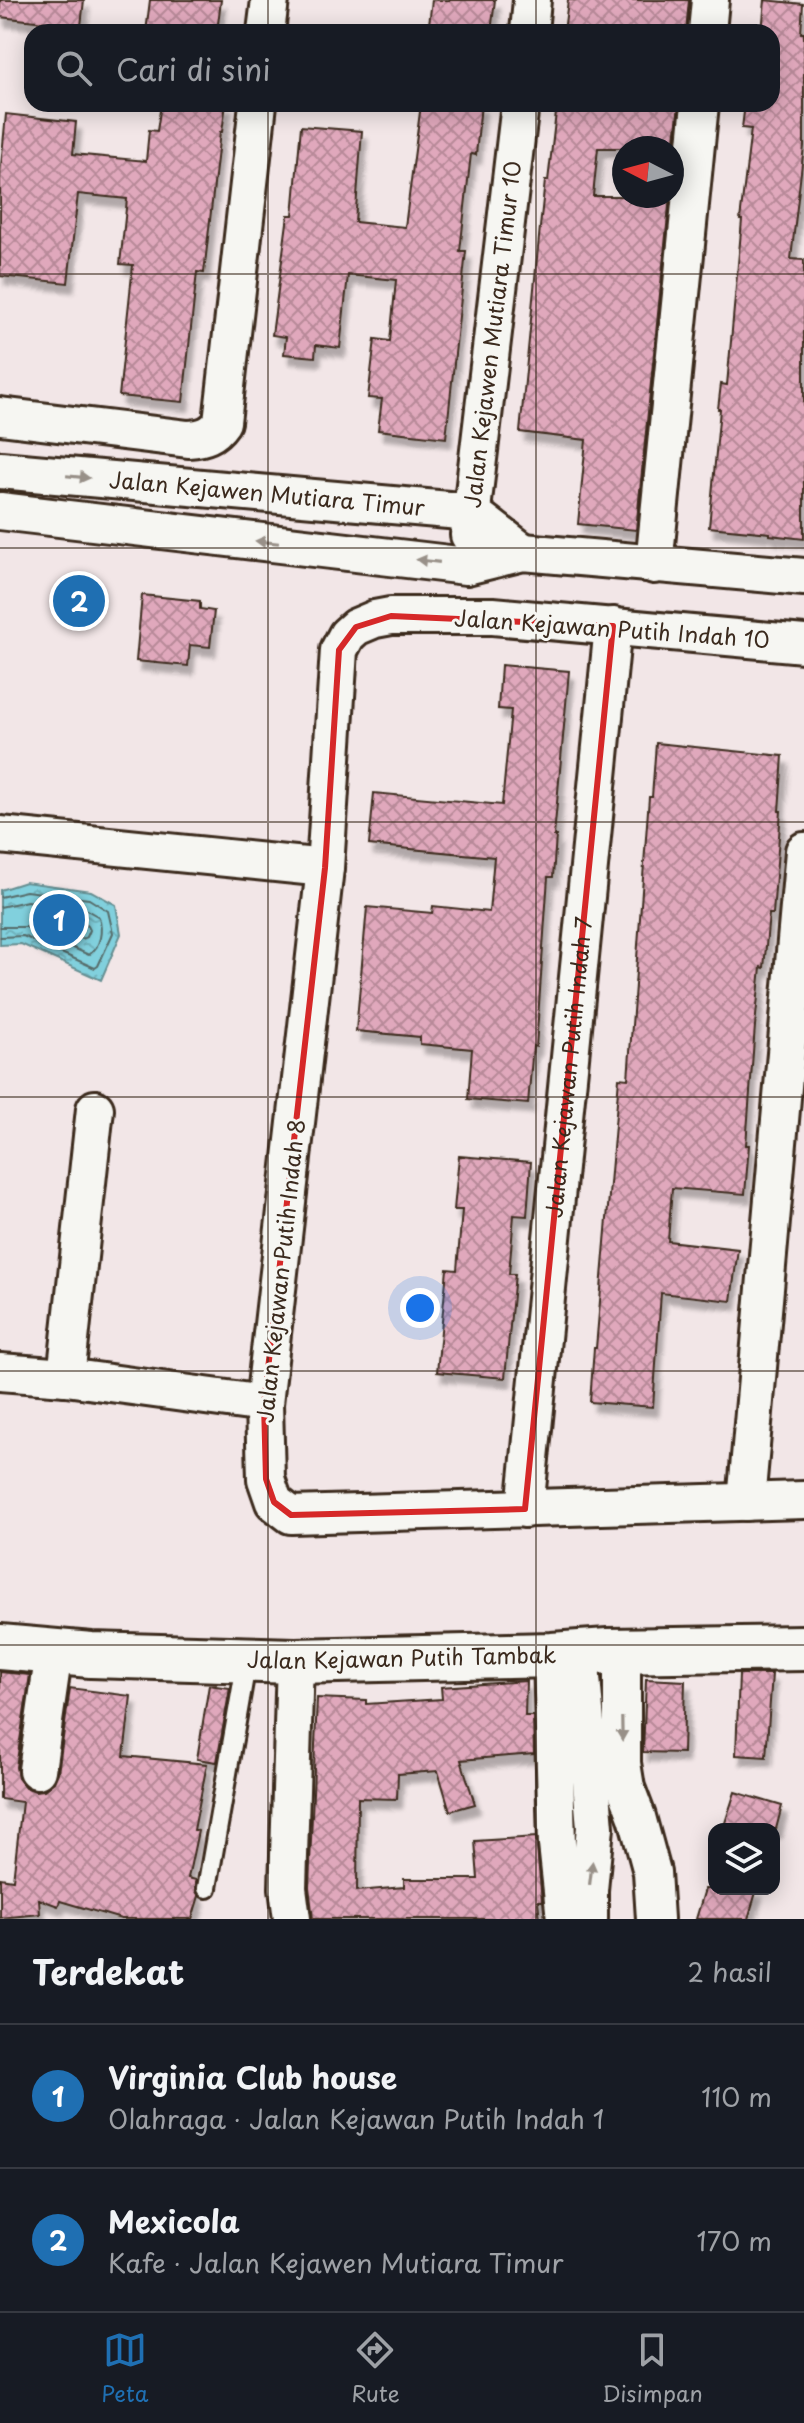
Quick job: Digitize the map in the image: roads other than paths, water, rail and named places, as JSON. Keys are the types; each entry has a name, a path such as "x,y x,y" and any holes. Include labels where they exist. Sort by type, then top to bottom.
{"street":[{"path":"267,24 270,0"},
{"path":"530,24 532,0"},
{"path":"708,24 710,0"},
{"path":"0,416 188,439 210,435 222,422 257,112"},
{"name":"Jalan Kejawen Mutiara Timur 10","path":"466,566 519,112"},
{"path":"654,565 699,112"},
{"name":"Jalan Kejawen Mutiara Timur","path":"0,470 471,512"},
{"path":"307,547 315,499"},
{"name":"Jalan Kejawen Mutiara Timur","path":"0,511 466,566 523,552 804,577"},
{"path":"471,512 523,552"},
{"name":"Jalan Kejawan Putih Indah 10","path":"339,650 347,635 356,627 391,616 493,616 804,644"},
{"name":"Jalan Kejawan Putih Indah 7","path":"525,1509 613,626"},
{"name":"Jalan Kejawan Putih Indah 8","path":"339,650 325,868 264,1404 266,1479 274,1502 291,1515 804,1500"},
{"path":"0,835 325,868"},
{"path":"746,1502 804,851"},
{"path":"66,1377 95,1109"},
{"path":"0,1372 66,1377 264,1404"},
{"name":"Jalan Kejawan Putih Tambak","path":"0,1647 91,1655 295,1661 804,1648"},
{"path":"37,1770 54,1652"},
{"path":"585,1653 622,1763 626,1788 652,1872 655,1919"},
{"path":"585,1653 595,1827 589,1919"},
{"path":"565,1919 557,1844 585,1653"},
{"path":"292,1919 288,1888 295,1661"},
{"path":"595,1827 637,1817"}],"lane":[{"path":"207,1888 247,1659"}],"water":[{"path":"25,882 91,891 116,905 121,934 101,980 21,944 0,945 0,890"}],"place":[{"name":"Mexicola","path":"79,601"},
{"name":"Virginia Club house","path":"59,920"}]}
